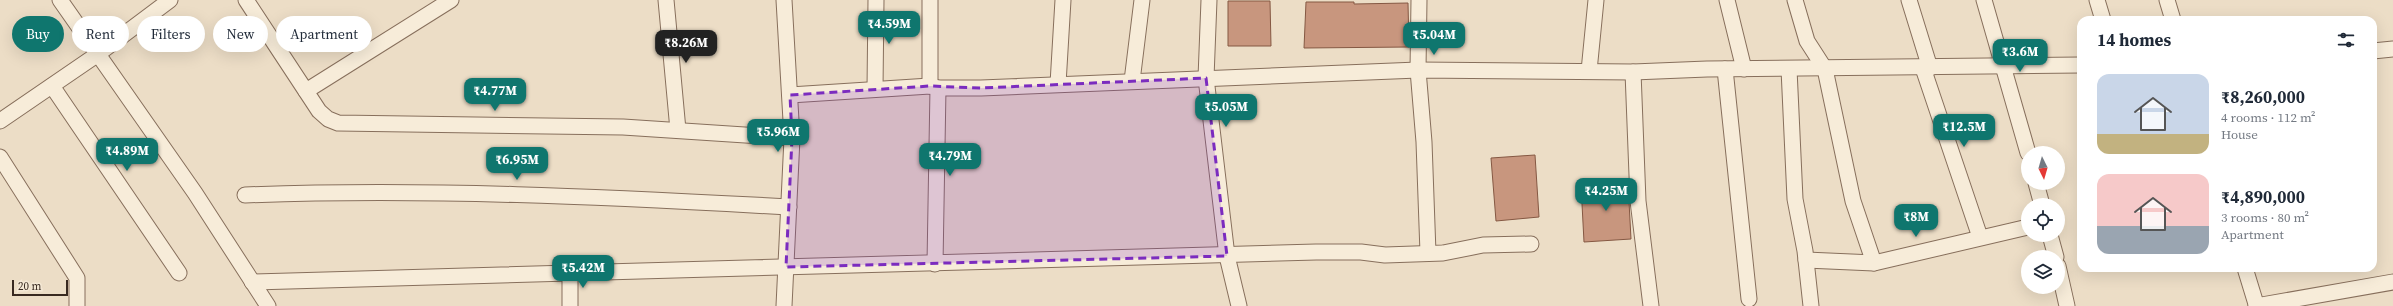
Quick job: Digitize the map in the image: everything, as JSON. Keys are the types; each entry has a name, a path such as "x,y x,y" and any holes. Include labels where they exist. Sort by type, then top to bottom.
{"street":[{"path":"60,0 195,193 268,306"},
{"path":"0,121 98,54 170,0"},
{"path":"246,0 319,112 328,119 338,123 623,127 792,138"},
{"path":"306,91 452,0"},
{"path":"666,0 678,130"},
{"path":"784,0 792,138 784,306"},
{"path":"876,0 876,89"},
{"path":"930,0 934,87 935,264"},
{"path":"1058,84 1064,0"},
{"path":"1132,81 1142,0"},
{"path":"1209,0 1206,78 1228,256 1238,306"},
{"path":"1419,0 1418,70 1424,142 1428,253"},
{"path":"1590,71 1596,0"},
{"path":"1727,0 1744,69"},
{"path":"1795,0 1807,41 1825,69 1853,201 1874,263"},
{"path":"1909,0 1927,68 1980,237"},
{"path":"1984,0 2026,146"},
{"path":"2097,0 2102,16"},
{"path":"2167,0 2172,16"},
{"path":"2377,50 2393,49"},
{"path":"790,95 876,89 1058,84 1418,70 1633,72 1725,69 1927,68 2077,65"},
{"path":"1725,69 1749,299"},
{"path":"1789,69 1795,199 1806,260 1811,306"},
{"path":"1633,72 1638,201 1651,306"},
{"path":"52,86 179,273"},
{"path":"0,157 77,278 77,306"},
{"path":"245,195 352,191 582,195 789,207"},
{"path":"1806,260 1874,263 2021,228"},
{"path":"252,282 1228,256 1316,252 1361,252 1385,255 1443,253 1483,245 1531,244"},
{"path":"2246,272 2256,305 2279,303 2393,282"},
{"path":"570,273 570,306"},
{"path":"2064,294 2067,306"}],"highlighted area":[{"path":"1206,78 1227,256 786,267 792,138 790,95 930,86 981,88"}],"building":[{"path":"1228,1 1270,1 1271,46 1228,46"},
{"path":"1306,2 1354,2 1354,4 1408,3 1409,47 1304,48"},
{"path":"1535,155 1539,217 1496,221 1491,158"},
{"path":"1628,183 1631,239 1584,242 1581,185"}]}
